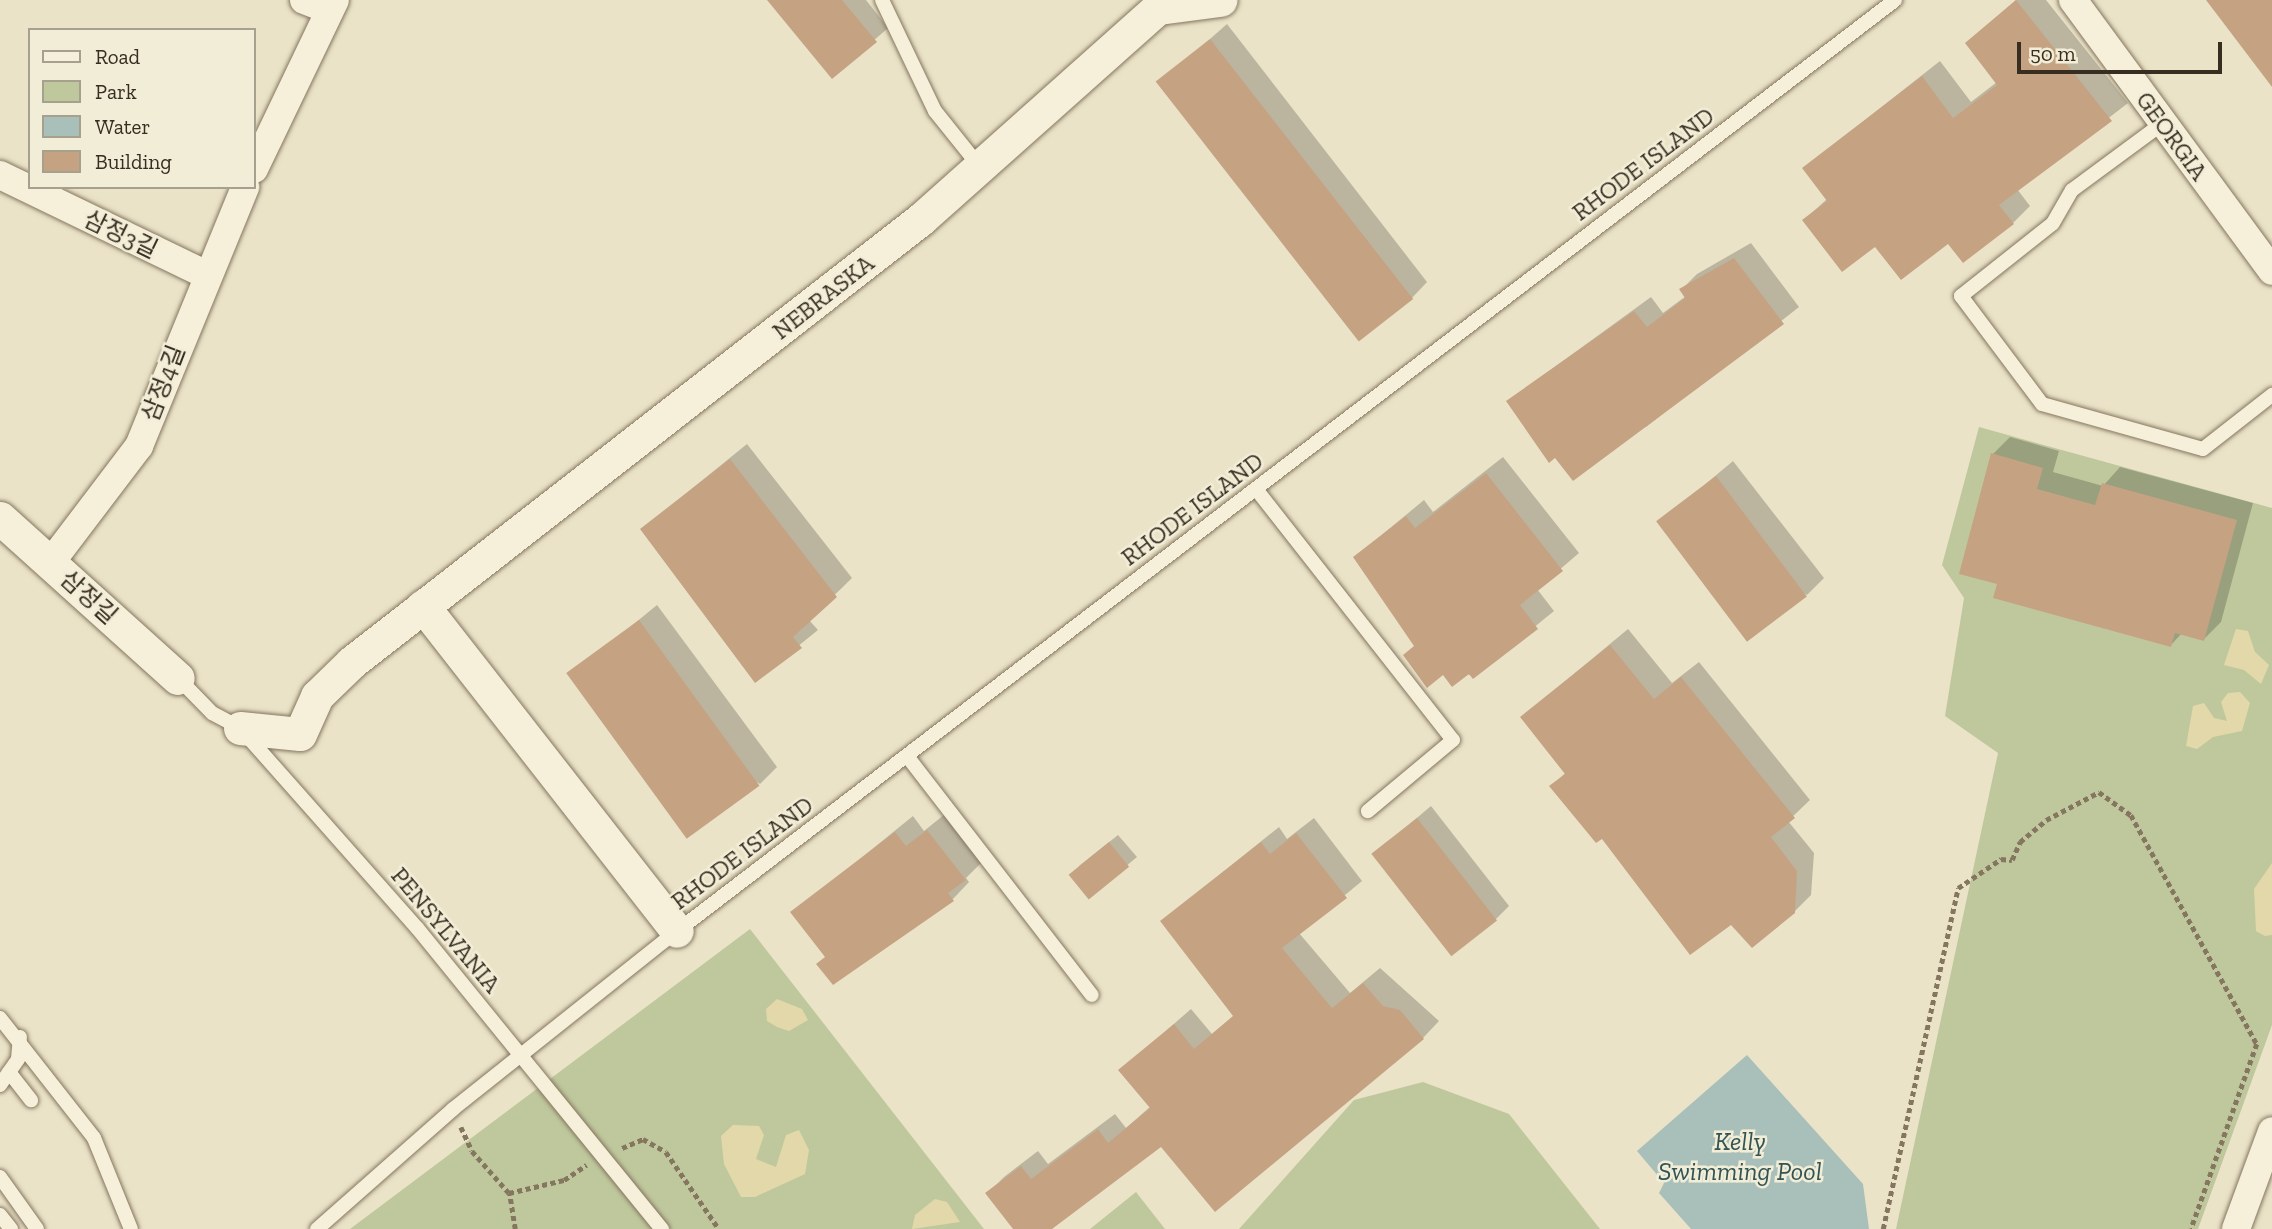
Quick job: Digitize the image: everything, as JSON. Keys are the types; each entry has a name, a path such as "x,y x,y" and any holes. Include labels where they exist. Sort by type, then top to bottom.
{"street":[{"name":"NEBRASKA","path":"240,728 300,734 317,696 424,606 921,219 1158,8 1220,0"},
{"name":"GEORGIA","path":"2073,0 2272,271"},
{"path":"256,164 323,3"},
{"name":"삼정3길","path":"0,176 205,274"},
{"name":"삼정4길","path":"51,562 139,446 205,274 244,189"},
{"name":"삼정길","path":"0,518 178,678"},
{"path":"424,606 677,932"},
{"path":"2236,1229 2272,1131"}],"lane":[{"path":"882,0 935,111 979,166"},
{"name":"RHODE ISLAND","path":"317,1229 453,1109 519,1055 1895,0"},
{"path":"2163,123 2072,190 2052,224 1961,296 2042,404 2203,449 2272,395"},
{"path":"1256,489 1453,740 1368,811"},
{"name":"PENSYLVANIA","path":"178,678 212,713 240,728 418,929 662,1229"},
{"path":"907,756 1092,995"},
{"path":"0,1018 20,1037 94,1138 131,1229"},
{"path":"0,1085 9,1072 20,1037"},
{"path":"9,1072 32,1100"},
{"path":"0,1177 37,1229"},
{"path":"0,1215 11,1229"}],"path":[{"path":"1883,1229 1958,888 2001,859 2012,860 2020,842 2046,820 2099,792 2131,815 2257,1044 2191,1229"},
{"path":"453,1109 472,1151 509,1193"}],"green space":[{"path":"1979,427 2272,508 2272,1025 2198,1229 1896,1229 1998,753 1945,716 1964,598 1942,565"},
{"path":"750,929 984,1229 350,1229"},
{"path":"1423,1082 1509,1114 1600,1229 1239,1229 1354,1100"},
{"path":"1136,1192 1165,1229 1090,1229"}],"sand":[{"path":"2236,629 2248,631 2255,652 2269,665 2261,684 2244,670 2224,665"},
{"path":"2240,692 2250,703 2242,731 2213,737 2197,749 2186,746 2193,706 2204,703 2214,718 2227,721 2221,702 2228,693"},
{"path":"2272,863 2272,935 2265,936 2256,931 2254,889"},
{"path":"777,999 802,1009 808,1020 789,1031 767,1021 766,1009"},
{"path":"733,1125 759,1126 764,1135 756,1159 776,1167 786,1135 799,1130 809,1150 805,1174 755,1197 741,1197 724,1164 721,1136"},
{"path":"935,1199 947,1202 960,1222 912,1229 915,1215"}],"water":[{"name":"Kelly Swimming Pool","path":"1747,1055 1863,1184 1869,1229 1691,1229 1659,1193 1664,1183 1637,1151"}],"building":[{"path":"767,0 842,0 877,42 832,79"},
{"path":"2016,0 2112,121 1999,205 2014,224 1963,263 1948,244 1901,280 1875,247 1842,272 1802,220 1827,201 1802,168 1922,76 1953,118 1997,85 1965,43"},
{"path":"2206,0 2272,0 2272,87"},
{"path":"1210,39 1413,299 1359,342 1156,81"},
{"path":"1734,258 1784,324 1573,481 1555,458 1549,463 1506,401 1634,311 1647,327 1685,298 1679,289"},
{"path":"1991,453 2043,468 2037,489 2095,505 2102,483 2237,520 2204,641 2175,633 2171,647 1993,598 1997,584 1959,574"},
{"path":"730,459 837,597 793,637 802,648 755,683 640,529"},
{"path":"1486,473 1563,571 1520,605 1538,629 1473,679 1469,674 1452,687 1443,675 1427,688 1403,655 1414,646 1353,557 1406,516 1415,528"},
{"path":"1716,476 1807,597 1747,642 1656,521"},
{"path":"639,620 759,786 687,839 566,673"},
{"path":"1610,645 1654,699 1681,677 1795,818 1771,837 1797,871 1795,913 1752,948 1731,925 1690,955 1602,839 1596,843 1549,786 1565,774 1520,717"},
{"path":"1417,818 1497,920 1451,956 1371,854"},
{"path":"927,830 966,880 948,893 954,901 833,985 816,964 825,957 790,912 895,832 906,846"},
{"path":"1296,833 1347,898 1282,948 1332,1008 1363,983 1383,1006 1400,1010 1424,1039 1215,1212 1161,1147 1052,1229 1013,1229 985,1193 1021,1166 1031,1179 1098,1129 1108,1143 1150,1108 1118,1070 1174,1024 1194,1049 1233,1016 1160,921 1261,842 1270,854"},
{"path":"1109,842 1129,867 1089,900 1069,875"}]}
